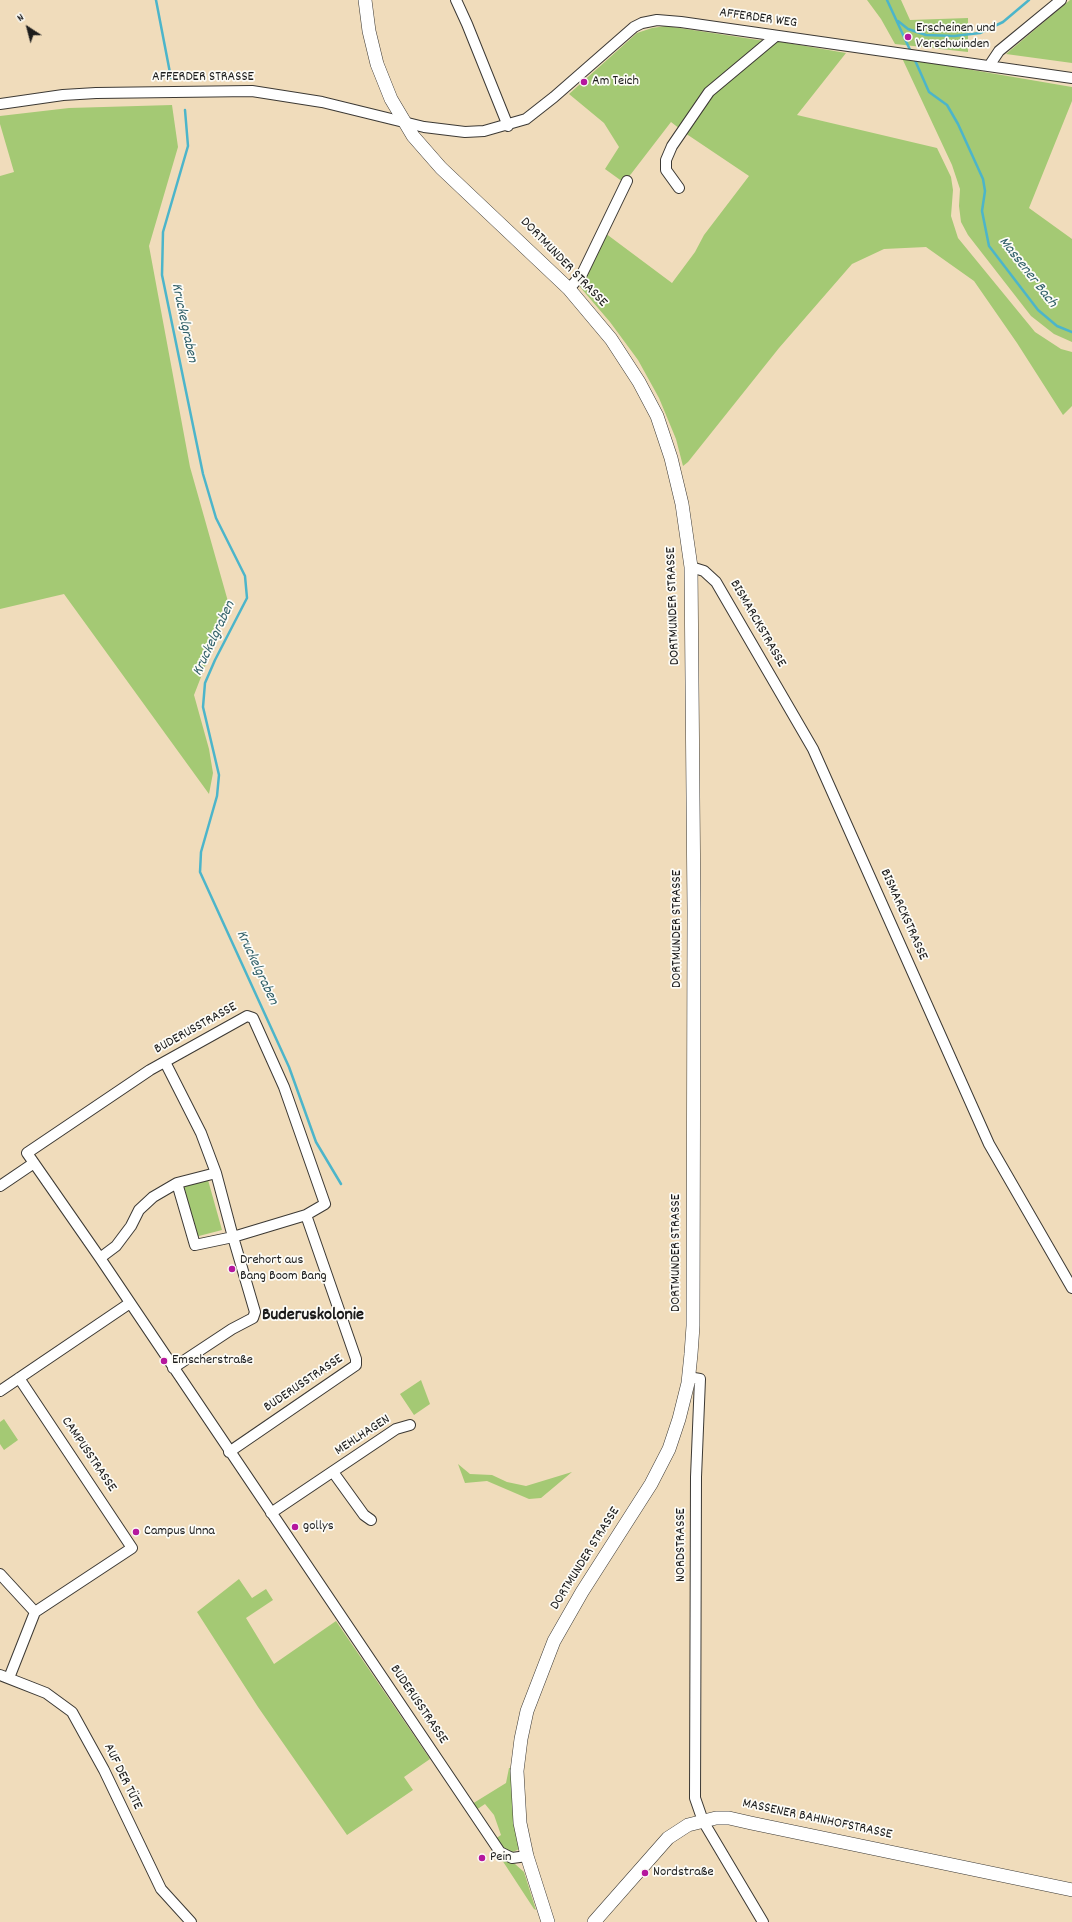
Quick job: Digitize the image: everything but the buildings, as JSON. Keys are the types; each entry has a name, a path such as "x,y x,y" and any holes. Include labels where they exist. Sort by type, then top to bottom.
{"main road":[{"name":"DORTMUNDER STRASSE","path":"365,0 368,31 376,64 391,99 413,136 441,168 569,289 596,319 639,382 657,416 672,458 682,504 691,567 694,747 694,1154 693,1326 688,1377 679,1419 669,1449 651,1484 582,1592 554,1641 527,1711 521,1739 517,1770 520,1823 527,1856 548,1922"},
{"name":"MASSENER BAHNHOFSTRASSE","path":"594,1922 668,1838 688,1825 716,1818 744,1821 1072,1890"}],"street":[{"path":"456,0 508,126"},
{"path":"989,66 999,51 1061,0"},
{"name":"AFFERDER WEG","path":"404,122 424,127 465,132 484,131 508,126 526,119 554,97 629,31 642,23 666,20 1072,78"},
{"path":"679,188 666,170 666,160 672,146 709,92 776,36"},
{"name":"AFFERDER STRASSE","path":"0,104 63,95 96,93 252,91 322,102 404,122"},
{"path":"569,289 582,274 627,181"},
{"name":"BISMARCKSTRASSE","path":"691,567 704,571 716,582 813,749 989,1144 1072,1288"},
{"name":"BUDERUSSTRASSE","path":"229,1452 356,1365 356,1359 306,1215 324,1204 284,1087 255,1020 247,1016 150,1070 27,1153 100,1258 229,1452 500,1852 512,1858 527,1856"},
{"path":"165,1062 201,1133 216,1173 255,1315 253,1318 232,1329 173,1368"},
{"path":"0,1186 34,1163"},
{"path":"100,1258 116,1246 145,1203 165,1189 178,1183 216,1173"},
{"path":"178,1183 195,1245 233,1236 306,1215"},
{"path":"0,1391 130,1303"},
{"name":"NORDSTRASSE","path":"688,1377 700,1378 696,1477 695,1798 703,1821 763,1922"},
{"name":"CAMPUSSTRASSE","path":"19,1378 132,1548 35,1612"},
{"name":"MEHLHAGEN","path":"271,1513 400,1427 410,1425"},
{"name":"MEHLHAGEN","path":"333,1472 364,1515 371,1520"},
{"path":"0,1574 35,1612 4,1677"},
{"name":"AUF DER TÜTE","path":"4,1677 46,1693 72,1712 104,1770 161,1889 191,1922"}],"green space":[{"path":"867,0 901,0 910,20 968,18 968,52 895,44 881,19"},
{"path":"1070,0 1072,0 1072,63 1006,54"},
{"path":"666,26 765,41 680,129 671,122 631,174 623,182 605,169 619,147 604,123 569,94 637,33 652,28"},
{"path":"776,41 846,53 797,115 937,148 951,177 953,190 951,216 958,238 1035,332 1061,349 1072,352 1072,406 1063,415 1017,343 974,281 926,247 884,249 852,264 779,348 688,462 683,466 676,439 659,398 638,360 610,322 580,287 605,233 672,283 695,252 704,235 749,176 685,133 713,92"},
{"path":"902,58 1072,87 1072,101 1029,208 1072,239 1072,342 1054,334 1031,316 968,235 961,222 959,206 960,189 952,165"},
{"path":"172,105 178,147 149,246 190,467 229,605 194,695 209,749 213,773 209,794 64,594 0,609 0,176 14,172 0,124 0,116 69,108"},
{"path":"208,1180 222,1230 195,1237 181,1187"},
{"path":"421,1380 430,1404 414,1415 400,1394"},
{"path":"4,1419 18,1440 4,1450 0,1444 0,1422"},
{"path":"458,1464 470,1474 492,1475 507,1482 526,1486 572,1472 541,1498 529,1499 487,1481 465,1483"},
{"path":"239,1579 252,1598 266,1589 273,1600 246,1618 274,1664 336,1621 430,1759 404,1777 413,1790 347,1835 258,1707 197,1612"},
{"path":"509,1768 513,1768 516,1832 519,1849 511,1853 504,1851 495,1839 501,1835 494,1815 485,1804 476,1810 472,1804 506,1783"},
{"path":"502,1860 515,1864 524,1872 536,1910 534,1909"}],"waterway":[{"name":"Kruckelgraben","path":"156,0 171,78"},
{"name":"Massener Bach","path":"887,0 911,52"},
{"path":"898,21 908,29 926,35 954,36 980,33 1003,22 1029,0"},
{"name":"Massener Bach","path":"914,58 929,92 947,105 958,124 983,179 985,191 982,211 989,246 1038,310 1057,326 1072,332"},
{"name":"Kruckelgraben","path":"185,110 188,146 163,232 162,275 203,474 216,518 245,576 247,598 215,660 205,683 203,707 219,775 217,796 201,852 200,872 289,1067 316,1142 341,1184"}],"place":[{"name":"Erscheinen und Verschwinden","path":"908,37"},
{"name":"Am Teich","path":"584,82"},
{"name":"Drehort aus Bang Boom Bang","path":"232,1269"},
{"name":"Emscherstraße","path":"164,1361"},
{"name":"gollys","path":"295,1527"},
{"name":"Campus Unna","path":"136,1532"},
{"name":"Pein","path":"482,1858"},
{"name":"Nordstraße","path":"645,1873"}],"district":[{"name":"Buderuskolonie","path":"313,1317"}]}
